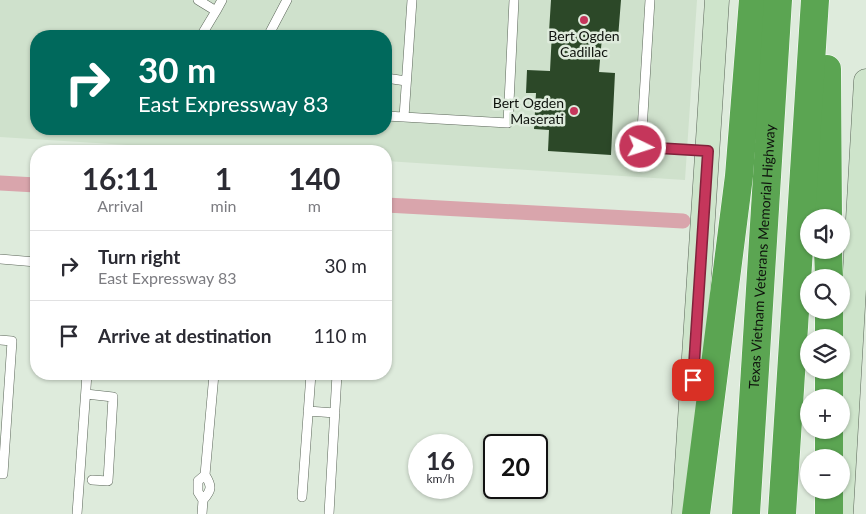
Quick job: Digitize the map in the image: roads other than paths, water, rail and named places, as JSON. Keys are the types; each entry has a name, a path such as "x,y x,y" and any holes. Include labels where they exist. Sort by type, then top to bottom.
{"highway":[{"path":"696,514 739,176 753,0"},
{"name":"Texas Vietnam Veterans Memorial Highway","path":"746,514 778,0"},
{"path":"782,514 815,0"},
{"path":"827,0 828,209"},
{"path":"835,259 843,269"},
{"path":"829,499 829,514"}],"main road":[{"path":"684,514 708,151 713,0"},
{"path":"850,278 866,81"},
{"path":"841,514 846,379"}],"lane":[{"path":"198,0 216,11"},
{"path":"205,30 222,0"},
{"path":"271,30 287,0"},
{"path":"404,117 412,0"},
{"path":"392,116 508,122 514,0"},
{"path":"650,0 641,147 708,151"},
{"path":"392,79 406,81"},
{"path":"0,259 30,262"},
{"path":"0,340 12,341 2,474 0,474"},
{"path":"77,514 87,380"},
{"path":"202,514 203,500 210,492 210,483 205,475 213,380"},
{"path":"302,497 311,380"},
{"path":"328,514 337,380"},
{"path":"86,394 113,397 108,481 92,480"},
{"path":"308,411 335,412"}],"waterway":[{"path":"0,183 30,185"},
{"path":"392,205 683,221"}],"place":[{"name":"Bert Ogden Cadillac","path":"584,20"},
{"name":"Bert Ogden Maserati","path":"574,111"}]}
